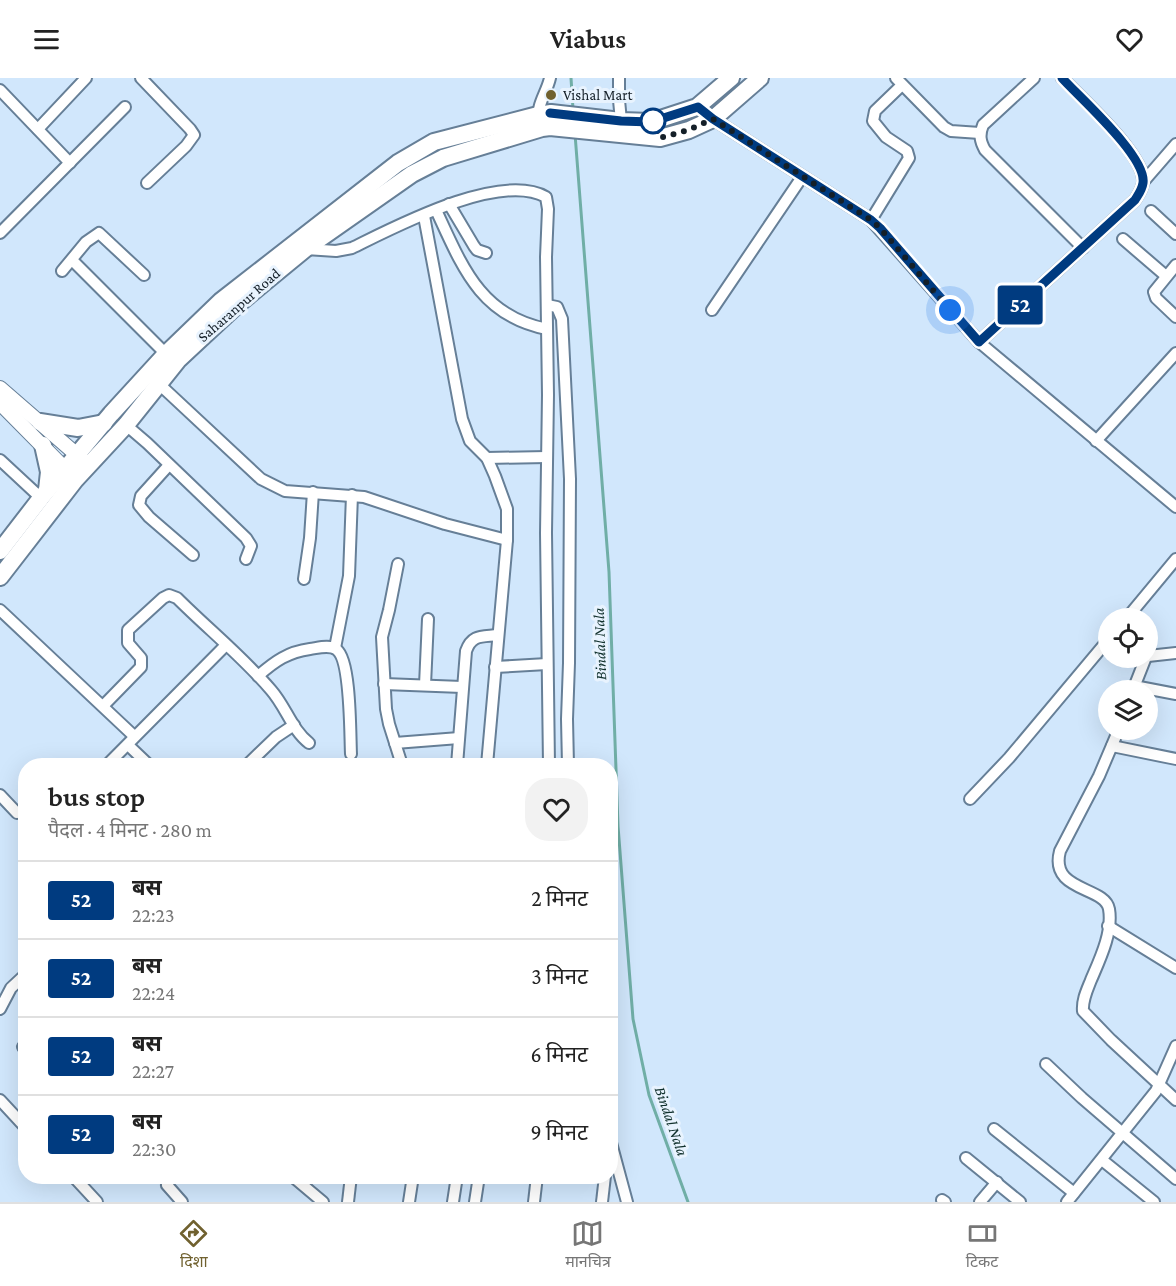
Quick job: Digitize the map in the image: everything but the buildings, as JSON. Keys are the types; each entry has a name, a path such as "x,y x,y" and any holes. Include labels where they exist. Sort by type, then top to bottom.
{"main road":[{"path":"621,127 651,122 698,107 731,78"},
{"path":"545,121 621,127 660,138 688,130 713,119 760,78"},
{"name":"Saharanpur Road","path":"0,550 44,494 126,425 158,383 195,343 298,247 398,163 434,142 545,121"},
{"name":"Saharanpur Road","path":"0,577 77,467 104,423 166,354 221,301 298,247"},
{"path":"40,422 78,428 104,423"},
{"path":"43,446 49,472 44,494"}],"street":[{"path":"38,129 86,78"},
{"path":"141,78 194,135 186,146 147,183"},
{"path":"545,121 550,78"},
{"path":"619,78 621,127"},
{"path":"1034,78 983,125 980,142 985,150 1083,248"},
{"path":"1062,78 1129,149 1138,163 1144,181"},
{"path":"871,220 909,158 907,151 886,137 873,121 872,116 899,81 951,131 980,133"},
{"path":"0,90 70,163"},
{"path":"0,233 125,107"},
{"path":"698,107 713,119 871,220 979,342 1176,507"},
{"path":"979,342 1135,200 1144,181 1176,144"},
{"path":"712,310 802,177"},
{"path":"298,247 336,251 352,248 449,204 494,192 508,190 530,192 546,197 548,209 546,257 549,758"},
{"path":"449,204 474,246 486,253"},
{"path":"436,210 455,253 485,298 520,321 547,329"},
{"path":"1151,212 1176,234"},
{"path":"424,216 459,410 470,441 486,458 507,509 507,540 488,758"},
{"path":"62,271 86,242 99,233 144,275"},
{"path":"1123,239 1166,276"},
{"path":"72,260 166,354"},
{"path":"1176,266 1154,292 1156,298 1176,317"},
{"path":"547,305 557,307 562,319 570,479 568,758"},
{"path":"1096,441 1176,353"},
{"path":"158,383 261,479 285,491 364,497 445,524 507,540"},
{"path":"0,388 40,422 77,467"},
{"path":"0,403 43,446 77,467"},
{"path":"126,425 246,538 251,546 246,558"},
{"path":"486,458 547,457"},
{"path":"0,460 44,494"},
{"path":"169,465 141,496 140,505 148,517 193,555"},
{"path":"304,579 313,492"},
{"path":"335,648 349,576 352,495"},
{"path":"1135,608 1176,559"},
{"path":"398,564 382,637 384,684 389,723 400,758"},
{"path":"104,706 141,667 141,658 128,644 128,630 169,595 177,598 258,676 280,701 297,732 309,743"},
{"path":"0,610 104,706 144,758"},
{"path":"425,685 428,619"},
{"path":"458,758 466,651 469,642 476,637 498,635"},
{"path":"114,758 226,645"},
{"path":"258,676 285,654 328,646 335,648 339,652 347,679 351,754"},
{"path":"970,799 1016,750 1098,652"},
{"path":"1158,655 1176,652"},
{"path":"495,667 547,664"},
{"path":"384,684 462,687"},
{"path":"1158,691 1176,694"},
{"path":"254,758 276,736 294,725"},
{"path":"395,743 459,738"},
{"path":"1114,740 1060,851 1058,863 1063,876 1075,885 1105,900 1109,909 1109,923 1101,955 1085,996 1083,1011 1095,1025 1176,1100"},
{"path":"1112,746 1176,759"},
{"path":"0,795 17,813"},
{"path":"1109,923 1176,968"},
{"path":"0,1009 11,988 18,981"},
{"path":"994,1129 1071,1197 1160,1084 1176,1046"},
{"path":"1046,1064 1176,1179"},
{"path":"0,1100 18,1119"},
{"path":"966,1158 1020,1202"},
{"path":"1102,1160 1154,1202"},
{"path":"618,1169 627,1202"},
{"path":"980,1202 997,1182"},
{"path":"80,1184 97,1202"},
{"path":"168,1184 182,1202"},
{"path":"302,1184 323,1202"},
{"path":"348,1202 350,1184"},
{"path":"410,1202 412,1184"},
{"path":"453,1202 456,1184"},
{"path":"475,1202 478,1184"},
{"path":"534,1202 536,1184"},
{"path":"602,1202 605,1184"}],"waterway":[{"name":"Bindal Nala","path":"571,78 573,109"},
{"name":"Bindal Nala","path":"575,134 609,572 616,758"},
{"name":"Bindal Nala","path":"618,826 633,1019 649,1095 688,1202"}],"bus line":[{"name":"52","path":"550,113 651,122 698,107 713,119 871,220 979,342 1135,200 1141,191 1144,181 1138,163 1129,149 1062,78"}],"place":[{"name":"Vishal Mart","path":"551,95"}],"route":[{"path":"653,121 660,138 688,130 713,119 871,220 950,310"}]}
